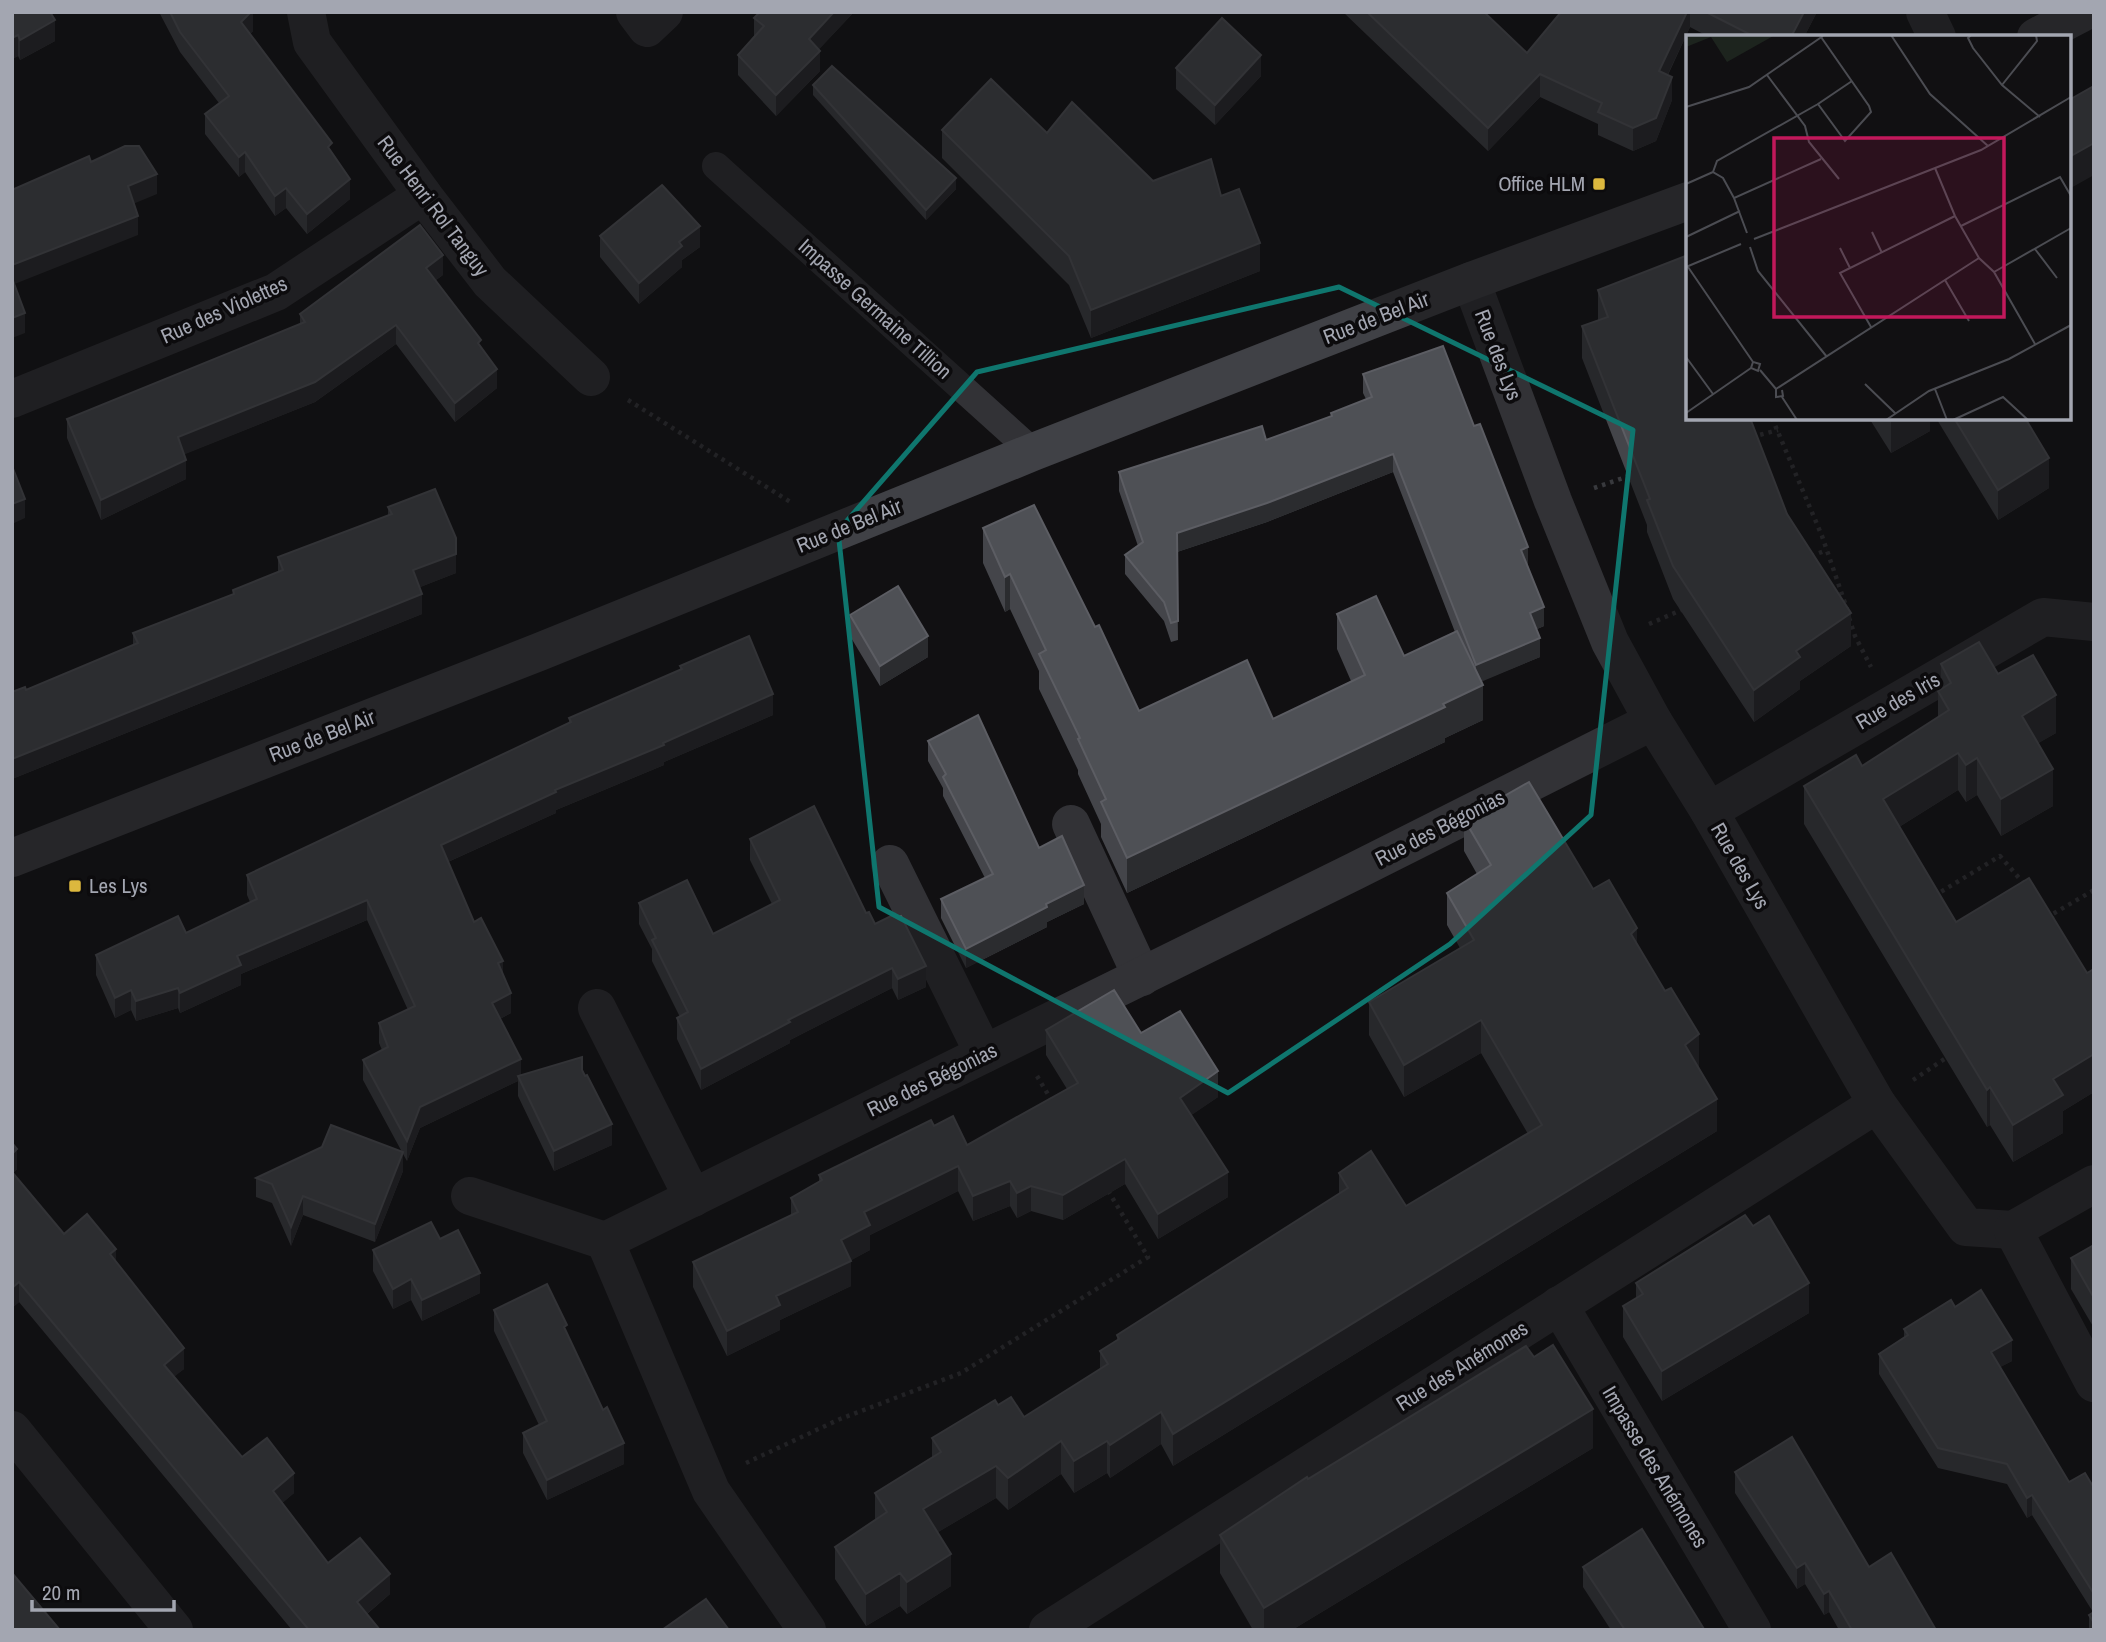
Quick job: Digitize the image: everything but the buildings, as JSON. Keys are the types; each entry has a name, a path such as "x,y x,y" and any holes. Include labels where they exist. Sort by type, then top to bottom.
{"main road":[{"path":"2040,35 2084,12"},
{"name":"Rue de Bel Air","path":"12,858 538,652 1033,452 1471,281 1686,202"}],"street":[{"name":"Rue Henri Rol Tanguy","path":"306,12 312,42 490,282 591,377"},
{"path":"1925,12 1936,35"},
{"name":"Rue des Violettes","path":"12,400 276,292 423,195"},
{"name":"Rue des Lys","path":"1471,281 1610,642 1654,721 1709,811 1877,1104 1966,1227 2013,1230"},
{"name":"Rue des Iris","path":"1709,811 2043,617 2094,622"},
{"name":"Rue des Bégonias","path":"605,1241 1654,721"},
{"path":"1071,824 1142,976"},
{"path":"890,864 999,1047"},
{"path":"597,1008 693,1198"},
{"name":"Rue des Anémones","path":"1048,1630 1877,1104"},
{"path":"2094,1184 2013,1230 2094,1383"},
{"path":"470,1196 605,1241 711,1491 807,1630"},
{"name":"Impasse des Anémones","path":"1559,1305 1752,1630"},
{"path":"12,1430 174,1630"}],"lane":[{"name":"Impasse Germaine Tillion","path":"716,166 1033,452"}],"path":[{"path":"591,377 838,531"},
{"path":"1773,420 1827,550 1855,636 1891,705"},
{"path":"1742,440 1778,430"},
{"path":"1804,559 1827,550"},
{"path":"1928,900 2000,856 2034,895"},
{"path":"2051,915 2094,890"},
{"path":"2042,905 2057,926"},
{"path":"999,1047 1057,1108"},
{"path":"1877,1104 1951,1055"},
{"path":"707,1481 840,1419 961,1373 1148,1257 1106,1188"}],"highlighted area":[{"path":"1339,287 1633,430 1591,815 1450,944 1228,1093 879,907 838,531 977,372"}],"place":[{"name":"Office HLM","path":"1599,184"},
{"name":"Les Lys","path":"75,886"}]}
